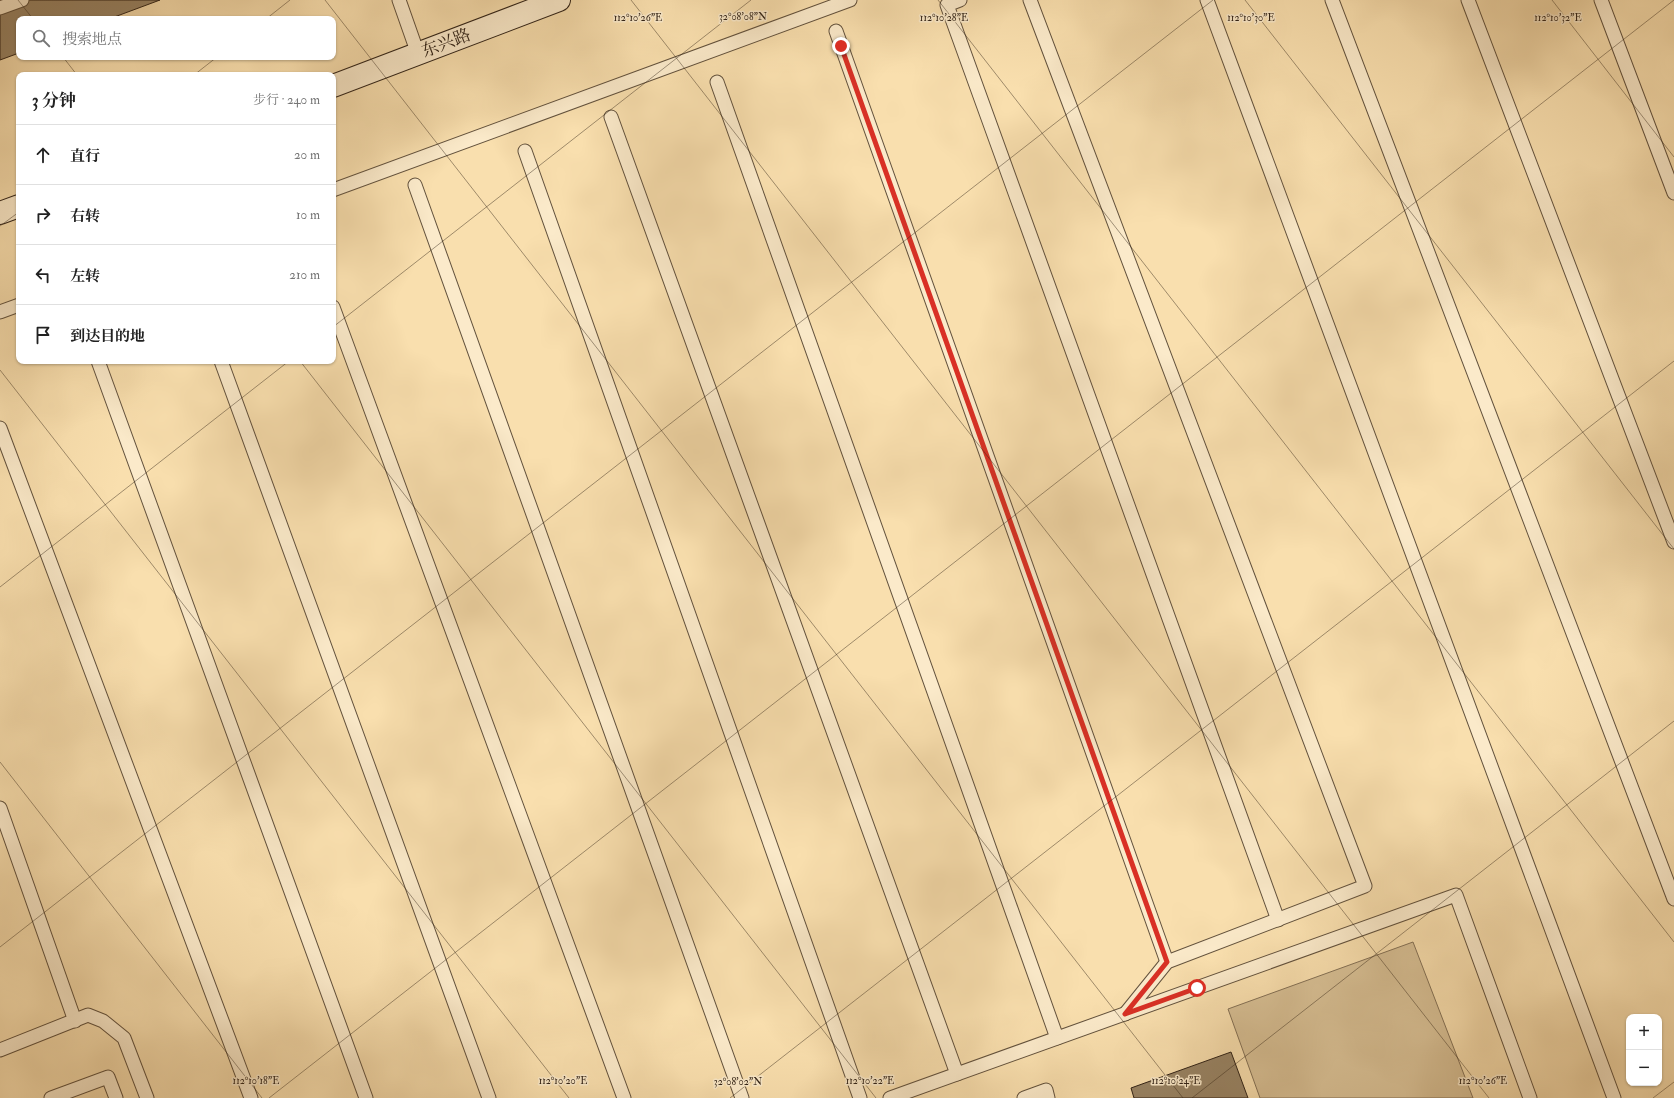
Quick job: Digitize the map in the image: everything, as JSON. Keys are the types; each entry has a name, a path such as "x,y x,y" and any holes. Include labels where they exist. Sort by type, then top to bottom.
{"street":[{"name":"东兴路","path":"336,85 559,0"},
{"path":"0,213 16,207"}],"lane":[{"path":"0,8 22,0"},
{"path":"399,0 418,54"},
{"path":"336,189 850,0"},
{"path":"960,0 947,5 1278,920"},
{"path":"1030,0 1365,886 1167,962 1125,1014"},
{"path":"1207,0 1614,1098"},
{"path":"1332,0 1674,899"},
{"path":"1468,0 1674,542"},
{"path":"1601,0 1674,193"},
{"path":"836,31 1167,962"},
{"path":"717,82 1057,1038"},
{"path":"611,117 957,1074"},
{"path":"525,151 860,1098"},
{"path":"415,185 742,1098"},
{"path":"0,312 16,306"},
{"path":"336,315 624,1098"},
{"path":"99,364 366,1098"},
{"path":"222,364 488,1098"},
{"path":"0,428 251,1098"},
{"path":"0,808 75,1021"},
{"path":"890,1098 1456,895 1530,1098"},
{"path":"0,1050 88,1015 103,1021 124,1038 147,1098"},
{"path":"52,1098 108,1077 116,1098"},
{"path":"1024,1098 1046,1090 1048,1098"}],"shaded area":[{"path":"1413,942 1473,1098 1260,1098 1228,1009"}],"building":[{"path":"0,0 160,0 117,16 16,16 16,54 0,60"},
{"path":"1231,1052 1248,1098 1134,1098 1131,1088"}],"route":[{"path":"841,46 1167,962 1125,1014 1197,988"}]}
